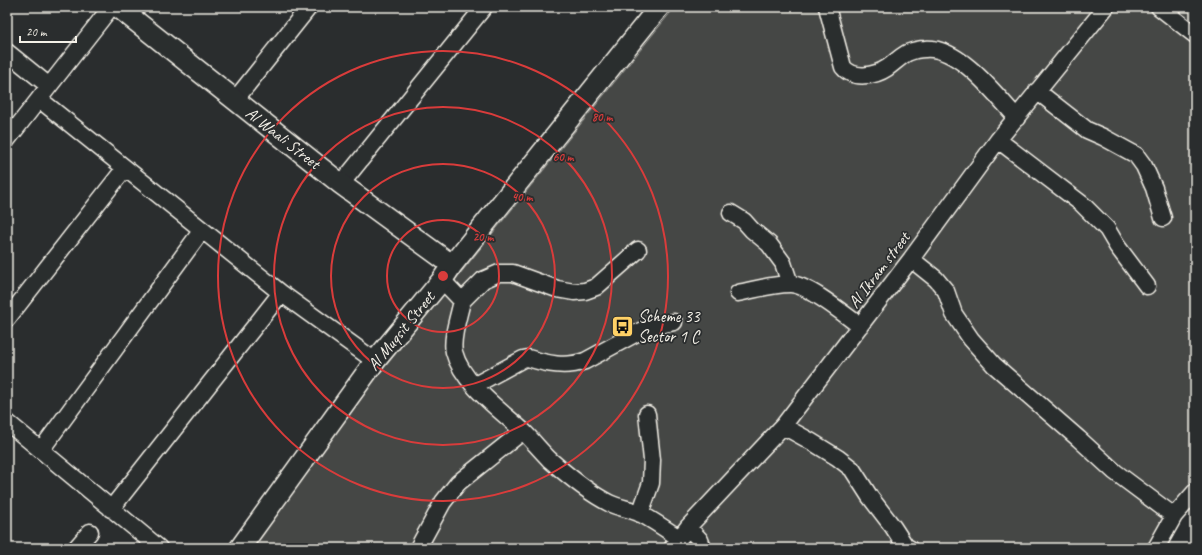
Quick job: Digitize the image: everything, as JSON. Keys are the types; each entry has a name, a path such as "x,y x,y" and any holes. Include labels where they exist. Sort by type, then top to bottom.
{"street":[{"path":"7,140 111,7"},
{"name":"Al Waali Street","path":"118,7 341,184 447,272"},
{"path":"235,100 309,7"},
{"path":"341,184 484,7"},
{"name":"Al Muqsit Street","path":"240,548 375,361 659,7"},
{"path":"827,7 843,67 846,72 855,75 868,75 886,68 914,50 926,48 943,52 970,68 1017,118"},
{"name":"Al Ikram street","path":"680,538 783,426 911,259 998,140 1106,7"},
{"path":"1159,7 1195,35"},
{"path":"7,52 49,86"},
{"path":"1037,91 1087,130 1136,155 1144,166 1154,188 1163,218"},
{"path":"39,99 281,293 375,361"},
{"path":"998,140 1087,209 1107,229 1117,246 1147,286"},
{"path":"7,319 125,168"},
{"path":"731,213 744,221 752,230 769,244 783,263 790,284"},
{"path":"41,450 202,230"},
{"path":"638,250 596,287 585,291 574,292 558,289 513,273 499,274 483,280 462,301 454,334 454,350 457,361 463,372 474,385 495,408 523,431 550,460 586,488 609,503 640,514 680,538 700,540 703,548"},
{"path":"911,259 936,278 946,292 954,314 971,339 994,365 1115,472 1174,516"},
{"path":"447,272 462,301"},
{"path":"738,293 790,284 799,285 809,290 860,326"},
{"path":"111,509 281,293"},
{"path":"474,385 523,359 528,358 563,365 575,365 646,328 674,322"},
{"path":"640,514 651,483 652,460 647,414"},
{"path":"7,422 158,548"},
{"path":"783,426 838,458 852,470 906,547 909,548"},
{"path":"418,548 443,502 458,482 523,431"},
{"path":"1156,548 1174,516 1195,492"},
{"path":"76,548 90,532"}],"shaded area":[{"path":"675,7 1195,7 1195,499 1155,548 239,548"}],"place":[{"name":"Scheme 33 Sector 1 C","path":"622,326"}]}
